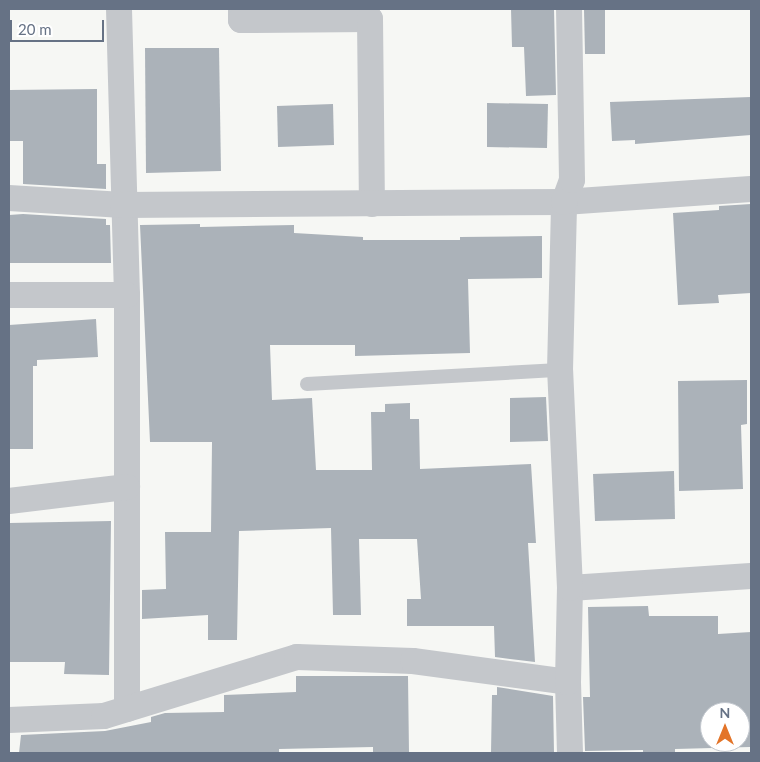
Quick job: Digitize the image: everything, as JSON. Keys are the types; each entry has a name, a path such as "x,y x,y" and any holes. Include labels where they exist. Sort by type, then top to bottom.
{"street":[{"path":"119,9 127,295 127,709"},
{"path":"241,9 242,20 370,20 372,204"},
{"path":"569,9 572,180 564,202 560,370 570,588 568,682 570,753"},
{"path":"9,198 123,205 564,202 751,189"},
{"path":"9,295 127,295"},
{"path":"9,501 127,488"},
{"path":"570,588 751,576"},
{"path":"9,720 104,716 297,657 414,661 568,682"}],"lane":[{"path":"306,384 560,370"}],"building":[{"path":"511,9 554,9 556,95 526,96 524,47 512,47"},
{"path":"584,9 605,9 605,54 585,54"},
{"path":"145,48 219,48 221,171 146,173"},
{"path":"97,89 97,164 106,164 106,189 23,184 23,141 9,141 9,90"},
{"path":"751,97 751,135 635,144 635,140 612,141 610,102"},
{"path":"487,103 548,104 547,148 487,147"},
{"path":"333,104 334,145 278,147 277,106"},
{"path":"751,204 751,293 718,295 719,303 678,305 673,213 719,210 719,206"},
{"path":"23,214 106,219 106,225 110,225 111,263 9,263 9,215"},
{"path":"200,224 200,227 294,225 294,233 363,237 363,240 460,240 460,237 542,236 542,278 468,279 470,353 355,356 355,345 270,345 272,400 312,398 316,470 372,470 371,412 385,412 385,404 410,403 410,419 419,419 420,469 531,464 536,543 528,543 535,662 495,657 494,626 407,626 407,599 421,599 417,539 359,539 361,615 333,615 331,528 239,531 237,640 208,640 208,615 142,619 142,590 166,589 165,532 211,532 212,442 150,442 140,225"},
{"path":"96,319 98,357 37,360 37,366 33,366 33,449 9,449 9,325"},
{"path":"747,380 747,424 741,425 743,489 679,491 678,381"},
{"path":"546,397 548,441 510,442 510,398"},
{"path":"674,471 675,519 595,521 593,474"},
{"path":"111,521 109,675 64,674 65,662 9,662 9,523"},
{"path":"648,606 649,616 718,616 718,634 751,632 750,747 750,702 700,702 700,748 675,749 675,753 643,753 643,750 585,751 583,697 590,697 588,607"},
{"path":"296,676 408,676 409,753 373,753 373,747 279,749 279,753 19,753 21,735 105,731 151,722 151,717 165,713 224,712 224,695 296,692"},
{"path":"497,687 553,696 554,753 491,753 492,695 497,695"}]}
